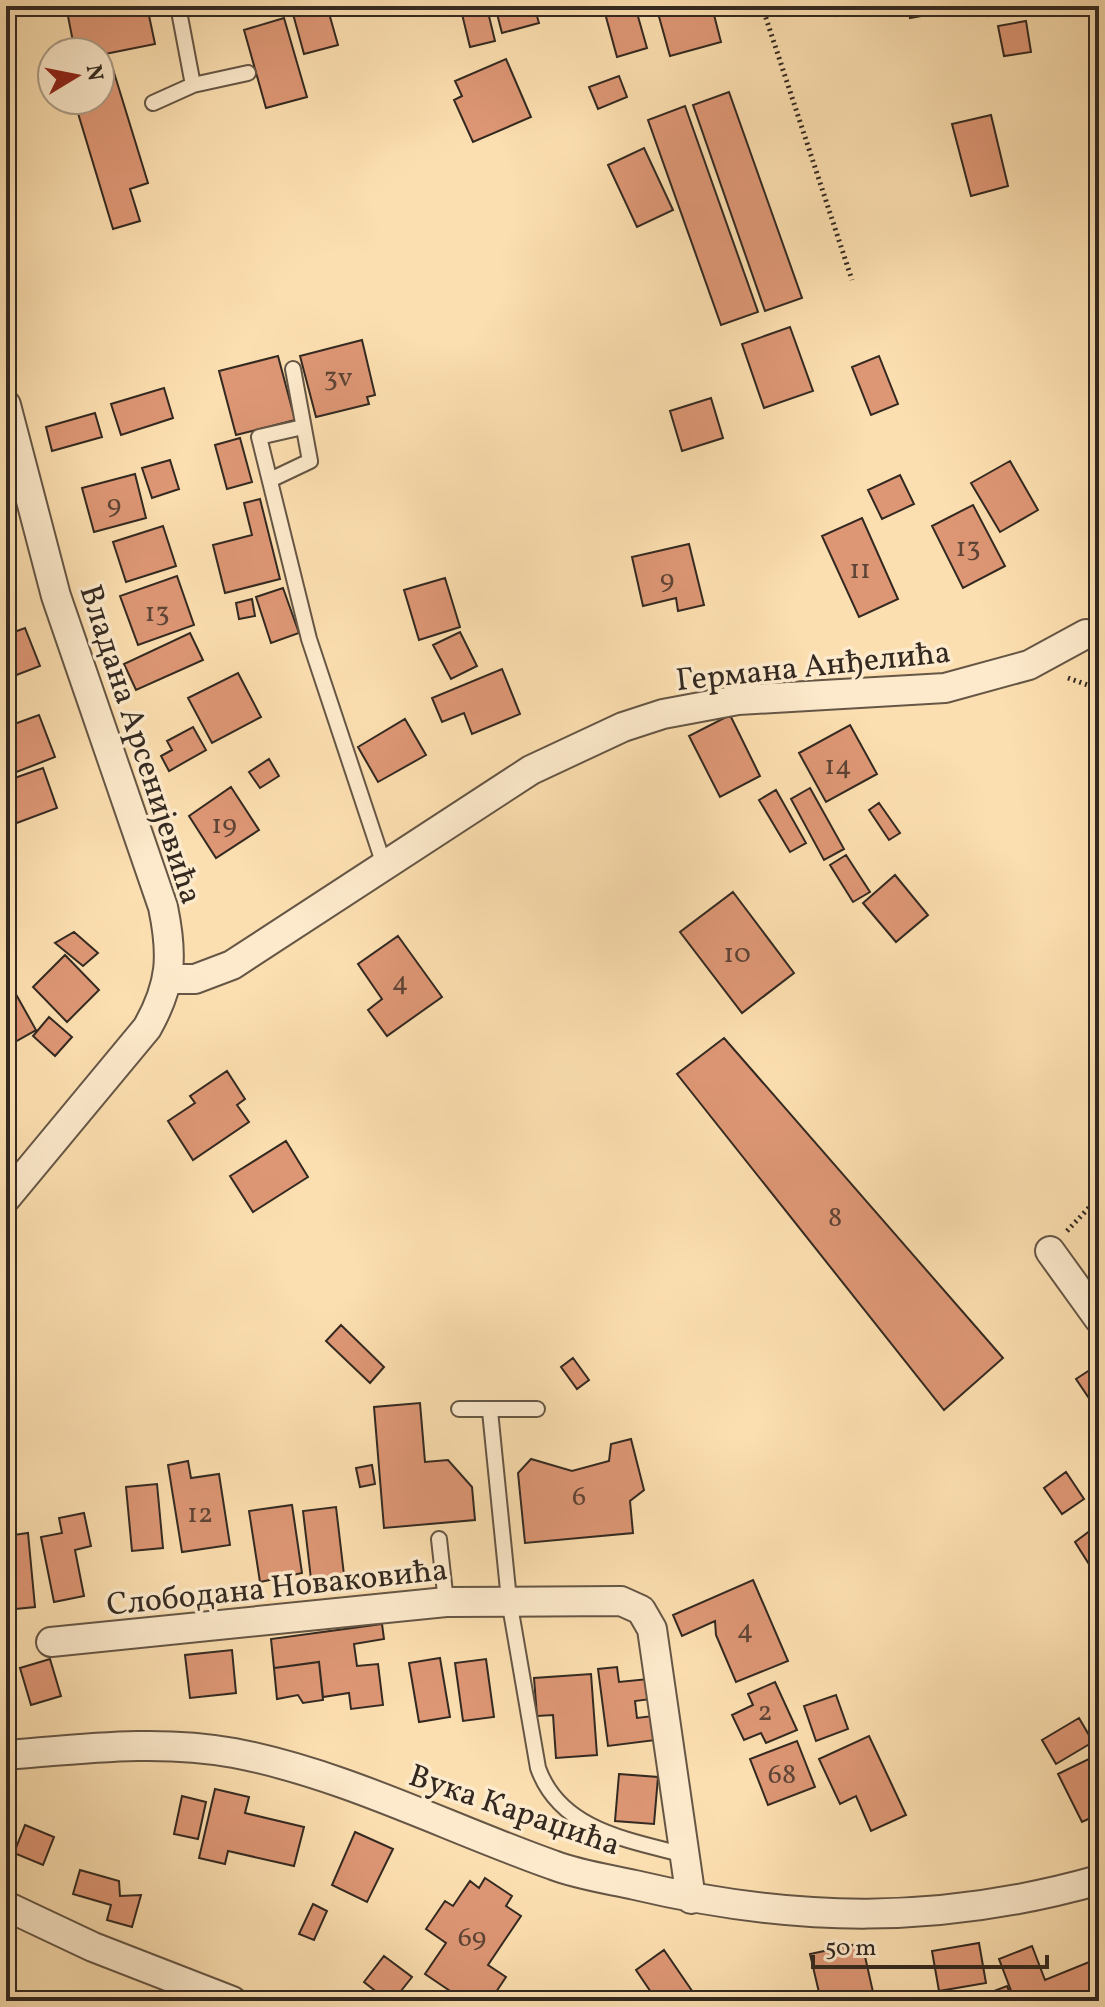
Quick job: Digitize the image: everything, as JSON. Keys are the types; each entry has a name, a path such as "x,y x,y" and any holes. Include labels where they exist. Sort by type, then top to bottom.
{"street":[{"name":"Владана Арсенијевића","path":"6,405 56,596 163,907 171,942 164,998 147,1028 6,1198"},
{"name":"Германа Анђелића","path":"168,979 195,979 232,965 531,770 623,727 663,714 738,700 945,688 1029,665 1086,634"},
{"path":"1050,1251 1099,1319"},
{"name":"Слободана Новаковића","path":"51,1642 446,1602 621,1601 641,1610 652,1629 691,1899"},
{"name":"Вука Караџића","path":"6,1755 167,1744 236,1754 321,1777 556,1867 691,1899 785,1913 899,1915 1028,1900 1099,1880"},
{"path":"6,1906 93,1947 232,2001"}],"lane":[{"path":"178,6 193,85"},
{"path":"153,103 193,85 248,73"},
{"path":"270,480 310,461 293,369"},
{"path":"303,427 259,437 309,639 384,865"},
{"path":"459,1409 537,1409"},
{"path":"490,1411 509,1600 538,1768 550,1796 575,1818 612,1835 685,1855"},
{"path":"439,1539 446,1602"}],"path":[{"path":"762,6 852,280"},
{"path":"1050,1251 1099,1197"}],"building":[{"path":"66,6 147,6 155,44 116,52 116,36 72,36"},
{"path":"327,6 338,45 304,54 293,14"},
{"path":"495,6 534,6 539,23 502,33"},
{"path":"603,6 635,6 647,48 617,57"},
{"path":"656,6 717,6 712,7 721,42 670,56"},
{"path":"834,6 872,6 873,8 836,16"},
{"path":"908,6 925,6 927,15 910,18"},
{"path":"987,6 1017,6 1018,11 988,16"},
{"path":"487,8 495,41 470,47 462,14"},
{"path":"284,18 307,97 266,108 244,30"},
{"path":"1026,21 1031,52 1004,56 998,26"},
{"path":"506,59 531,117 473,142 454,100 462,96 455,81"},
{"path":"619,76 627,97 598,109 589,87"},
{"path":"116,79 148,183 130,189 140,221 113,229 79,116 116,116"},
{"path":"729,92 802,298 765,311 693,105"},
{"path":"685,106 758,312 721,325 648,120"},
{"path":"991,115 1008,186 971,196 952,124"},
{"path":"644,148 673,210 637,227 608,165"},
{"path":"790,327 813,391 764,408 742,344"},
{"path":"362,340 375,395 367,397 369,404 316,417 300,356"},
{"path":"278,356 295,420 236,435 219,371"},
{"path":"879,356 898,404 871,415 852,367"},
{"path":"164,388 173,418 121,435 111,404"},
{"path":"711,398 723,438 682,451 670,411"},
{"path":"95,413 102,437 52,451 46,427"},
{"path":"240,438 252,482 227,489 215,445"},
{"path":"170,460 179,489 152,498 142,468"},
{"path":"1010,461 1038,510 1000,532 971,483"},
{"path":"135,474 146,518 94,532 82,488"},
{"path":"900,475 914,504 882,519 868,490"},
{"path":"260,499 280,579 225,593 213,545 252,535 244,503"},
{"path":"973,505 1005,566 963,588 932,526"},
{"path":"862,518 898,599 859,617 822,536"},
{"path":"163,526 176,566 126,582 113,542"},
{"path":"689,544 704,605 678,611 676,598 643,606 632,557"},
{"path":"177,576 194,625 138,645 120,596"},
{"path":"445,578 460,627 419,640 404,590"},
{"path":"283,588 299,633 271,643 256,597"},
{"path":"252,599 255,616 239,619 236,603"},
{"path":"25,628 40,666 6,679 6,635"},
{"path":"460,632 477,666 451,679 433,645"},
{"path":"190,633 203,660 136,690 124,664"},
{"path":"502,669 520,714 472,734 464,713 442,722 432,698"},
{"path":"238,673 261,717 212,743 188,698"},
{"path":"39,715 55,757 6,776 6,727"},
{"path":"730,715 760,776 720,797 689,736"},
{"path":"405,719 426,755 378,782 358,747"},
{"path":"850,725 877,774 826,802 799,753"},
{"path":"193,727 206,750 169,771 161,756 172,750 167,741"},
{"path":"269,759 279,776 260,788 249,772"},
{"path":"43,768 57,808 6,827 6,781"},
{"path":"231,787 259,830 216,858 189,816"},
{"path":"810,788 844,849 824,860 791,799"},
{"path":"776,790 806,843 790,852 759,800"},
{"path":"879,803 900,833 889,840 869,810"},
{"path":"846,855 870,892 853,902 830,865"},
{"path":"895,875 928,915 896,942 863,903"},
{"path":"733,892 794,973 742,1013 680,932"},
{"path":"74,932 98,953 83,966 55,943"},
{"path":"398,936 442,997 387,1036 368,1010 382,999 358,964"},
{"path":"65,955 99,990 67,1022 33,987"},
{"path":"13,989 36,1030 6,1047 6,993"},
{"path":"49,1017 72,1037 55,1056 33,1036"},
{"path":"724,1038 1003,1358 944,1410 677,1074"},
{"path":"227,1071 245,1099 237,1105 249,1122 193,1160 168,1121 195,1103 190,1096"},
{"path":"286,1141 308,1177 253,1212 230,1176"},
{"path":"341,1325 384,1367 370,1383 326,1341"},
{"path":"573,1358 589,1380 577,1389 561,1367"},
{"path":"1099,1364 1099,1413 1076,1379"},
{"path":"420,1403 425,1462 448,1460 472,1487 475,1520 384,1528 374,1407"},
{"path":"631,1439 644,1490 630,1501 633,1533 525,1543 518,1473 531,1459 572,1471 609,1461 611,1444"},
{"path":"188,1461 191,1478 219,1474 230,1545 182,1552 168,1465"},
{"path":"372,1465 375,1484 360,1487 356,1468"},
{"path":"1066,1472 1084,1499 1062,1514 1044,1488"},
{"path":"157,1484 163,1548 132,1551 126,1487"},
{"path":"292,1505 302,1573 260,1582 249,1511"},
{"path":"336,1507 344,1575 311,1579 303,1511"},
{"path":"84,1513 91,1546 75,1550 84,1596 54,1602 41,1537 62,1533 59,1518"},
{"path":"1099,1524 1099,1580 1075,1542"},
{"path":"28,1533 35,1607 6,1610 6,1536"},
{"path":"753,1580 788,1661 736,1682 716,1635 715,1621 682,1636 673,1615"},
{"path":"382,1624 384,1639 354,1644 357,1666 378,1664 383,1705 351,1709 349,1693 323,1697 319,1662 274,1668 271,1639"},
{"path":"232,1650 236,1693 190,1698 185,1655"},
{"path":"440,1658 450,1717 419,1722 409,1663"},
{"path":"50,1659 61,1696 31,1705 20,1668"},
{"path":"486,1659 494,1717 463,1721 455,1663"},
{"path":"319,1662 323,1700 303,1703 298,1695 277,1699 274,1668"},
{"path":"617,1667 619,1682 648,1679 651,1699 635,1701 637,1718 653,1716 656,1740 608,1746 598,1669"},
{"path":"591,1674 597,1755 556,1758 553,1715 537,1716 534,1678"},
{"path":"775,1682 797,1730 766,1743 761,1733 744,1740 732,1715 753,1705 748,1694"},
{"path":"836,1695 848,1729 816,1741 804,1706"},
{"path":"1079,1718 1093,1742 1056,1764 1042,1740"},
{"path":"869,1736 906,1815 871,1831 856,1796 840,1804 819,1759"},
{"path":"797,1741 815,1787 768,1805 750,1759"},
{"path":"1099,1754 1099,1814 1082,1822 1058,1774"},
{"path":"619,1774 658,1777 654,1824 615,1821"},
{"path":"215,1789 249,1797 245,1813 304,1827 294,1866 228,1851 225,1864 199,1858"},
{"path":"182,1796 206,1802 198,1839 174,1834"},
{"path":"25,1825 54,1837 43,1865 14,1853"},
{"path":"355,1832 393,1849 367,1902 332,1885"},
{"path":"80,1870 119,1881 120,1896 141,1895 132,1927 107,1920 111,1905 73,1894"},
{"path":"485,1878 512,1896 506,1906 521,1916 488,1965 506,1977 490,2001 465,2001 425,1974 446,1943 426,1929 445,1901 453,1906 470,1881 479,1888"},
{"path":"313,1904 327,1911 314,1940 299,1934"},
{"path":"862,1943 875,2001 821,2001 810,1954"},
{"path":"979,1943 986,1983 939,1991 932,1951"},
{"path":"1032,1946 1045,1980 1099,1958 1099,2001 1015,2001 999,1959"},
{"path":"664,1950 699,2001 657,2001 636,1970"},
{"path":"384,1956 412,1977 393,2001 388,2001 364,1982"},
{"path":"1007,1986 1013,2001 968,2001"}]}
